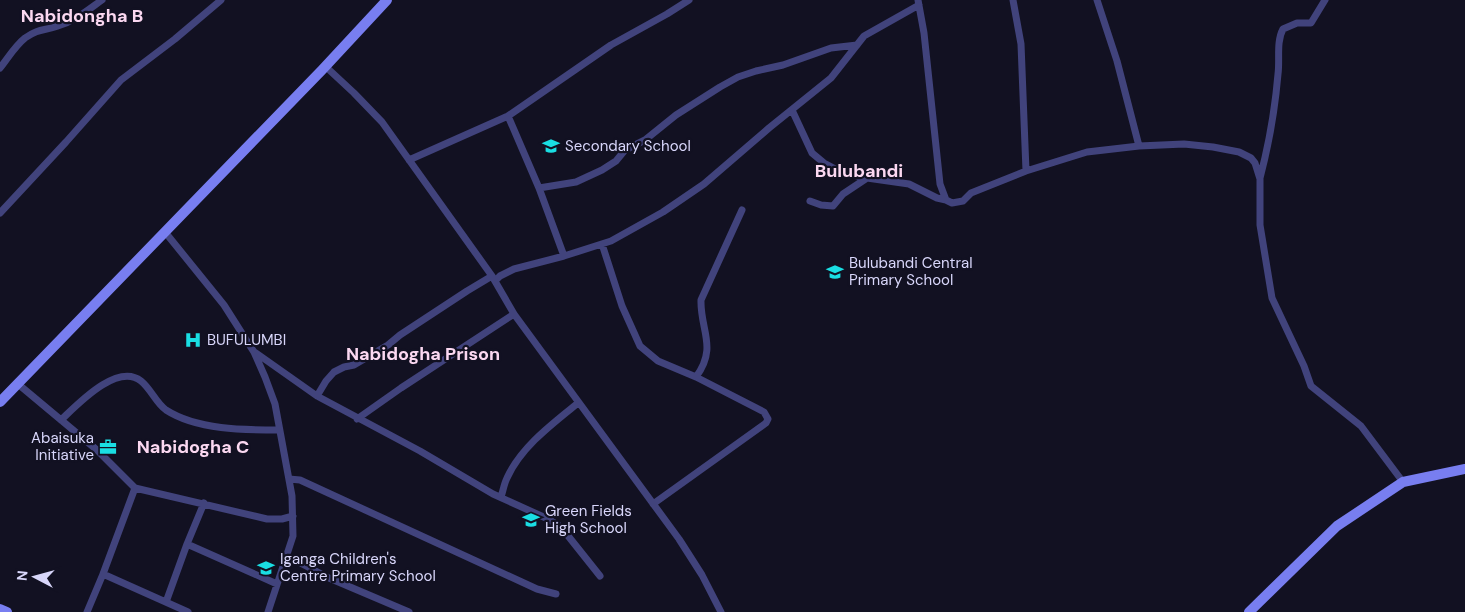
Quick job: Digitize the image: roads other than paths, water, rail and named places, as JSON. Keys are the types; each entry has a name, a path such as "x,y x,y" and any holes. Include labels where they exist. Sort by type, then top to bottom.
{"main road":[{"path":"0,402 387,0"},
{"path":"1249,612 1337,526 1403,482 1465,468"},
{"path":"0,609 7,612"}],"street":[{"path":"0,68 15,48 26,38 40,29 57,27 77,18 102,0"},
{"path":"0,212 121,80 175,39 220,0"},
{"path":"409,160 508,116 612,45 689,0"},
{"path":"1013,0 1021,44 1026,171"},
{"path":"1097,0 1117,61 1139,146"},
{"path":"1325,0 1311,23 1297,24 1283,29 1280,35 1278,74 1268,147 1260,179 1260,225 1272,298 1304,366 1311,386 1361,426 1403,482"},
{"path":"317,396 334,372 354,365 388,345 466,291 514,269 611,241 663,212 704,184 831,78 869,33 918,2 924,33 940,184 946,200"},
{"path":"539,188 576,182 602,170 616,161 625,150 645,140 676,116 738,77 783,65 831,48 857,45"},
{"path":"325,66 382,122 493,279 514,314 679,539 702,575 721,612"},
{"path":"792,110 812,154 824,163 843,173 909,184 952,203 964,201 971,193 1026,171 1086,152 1139,146 1184,144 1238,152 1251,158 1255,163 1260,179"},
{"path":"508,116 539,188 564,256"},
{"path":"810,200 821,205 833,206 843,194 867,178"},
{"path":"696,377 704,363 708,340 700,310 700,300 742,210"},
{"path":"165,232 224,305 254,352 275,404 292,496 293,536 268,612"},
{"path":"602,244 622,306 640,346 658,360 764,412 768,419 766,423 738,444 653,504"},
{"path":"358,418 514,314"},
{"path":"254,352 317,396 420,451 493,494 548,519 561,527 595,567 600,576"},
{"path":"61,420 79,402 111,379 126,377 141,381 166,410 184,418 237,430 279,430"},
{"path":"18,384 97,450 135,488 267,519 282,519 293,516"},
{"path":"501,497 506,480 525,452 549,426 578,403"},
{"path":"289,479 300,480 528,585 556,594"},
{"path":"87,612 104,574 135,488"},
{"path":"166,602 204,503"},
{"path":"187,544 277,584"},
{"path":"287,556 329,578 409,612"},
{"path":"104,574 188,612"}],"place":[{"name":"Secondary School","path":"551,146"},
{"name":"Bulubandi Central Primary School","path":"835,272"},
{"name":"BUFULUMBI","path":"193,340"},
{"name":"Abaisuka Initiative","path":"108,447"},
{"name":"Green Fields High School","path":"531,520"},
{"name":"Iganga Children's Centre Primary School","path":"266,568"}],"district":[{"name":"Nabidongha B","path":"82,16"},
{"name":"Bulubandi","path":"859,171"},
{"name":"Nabidogha Prison","path":"423,354"},
{"name":"Nabidogha C","path":"193,447"}]}
